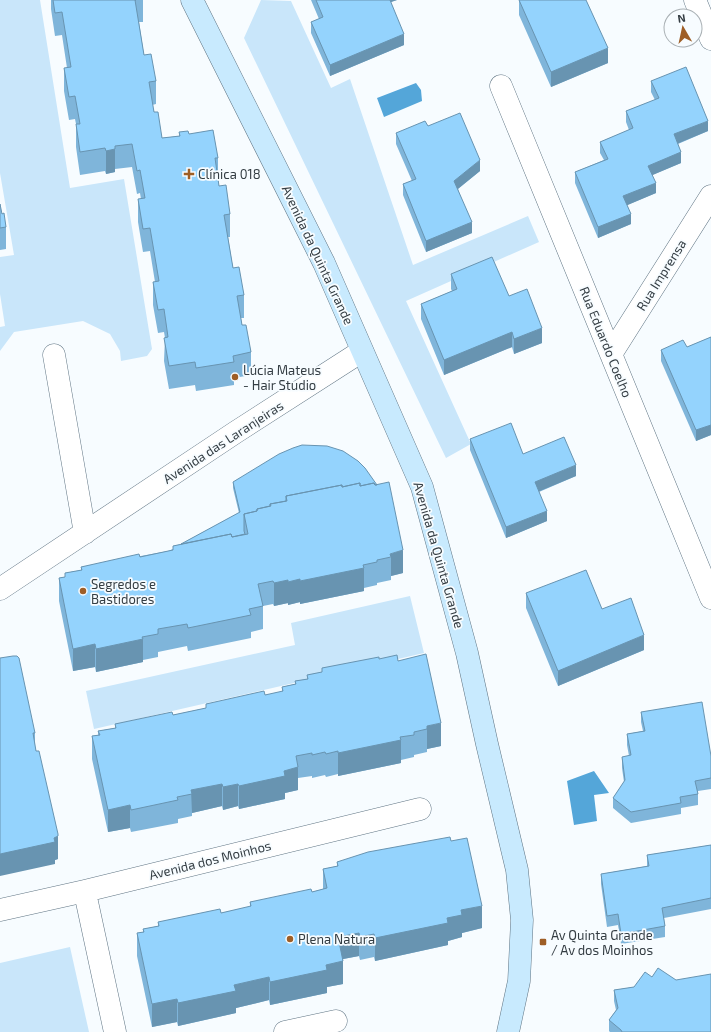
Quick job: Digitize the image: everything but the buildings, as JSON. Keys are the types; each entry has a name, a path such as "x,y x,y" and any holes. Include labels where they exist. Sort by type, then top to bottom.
{"street":[{"name":"Avenida da Quinta Grande","path":"192,0 324,263 422,487 467,653 517,870 522,928 519,981 508,1032"},
{"path":"695,0 711,39"},
{"name":"Rua Eduardo Coelho","path":"501,86 711,598"},
{"name":"Rua Imprensa","path":"611,354 711,196"},
{"name":"Avenida das Laranjeiras","path":"0,590 207,452 362,352"},
{"path":"54,355 85,533"},
{"name":"Avenida dos Moinhos","path":"0,910 93,889 420,809"},
{"path":"87,902 115,1032"},
{"path":"285,1032 336,1021"}],"shaded area":[{"path":"0,0 40,0 70,188 124,179 152,349 147,356 121,361 120,351 110,334 83,321 14,332 0,351 0,327 5,326 0,294 0,257 14,255 0,173"},
{"path":"261,0 291,1 331,88 350,79 413,265 528,216 539,242 406,301 471,444 446,458 244,38"},
{"path":"410,596 424,653 94,729 86,691 295,645 291,623"},
{"path":"70,947 89,1032 0,1032 0,963"}],"water":[{"path":"416,83 421,90 422,101 384,117 377,98"},
{"path":"594,771 609,793 594,795 597,821 574,825 567,781"}],"place":[{"name":"Clínica 018","path":"189,174"},
{"name":"Lúcia Mateus - Hair Studio","path":"235,377"},
{"name":"Segredos e Bastidores","path":"83,591"},
{"name":"Plena Natura","path":"290,939"},
{"name":"Av Quinta Grande / Av dos Moinhos","path":"543,942"}]}
